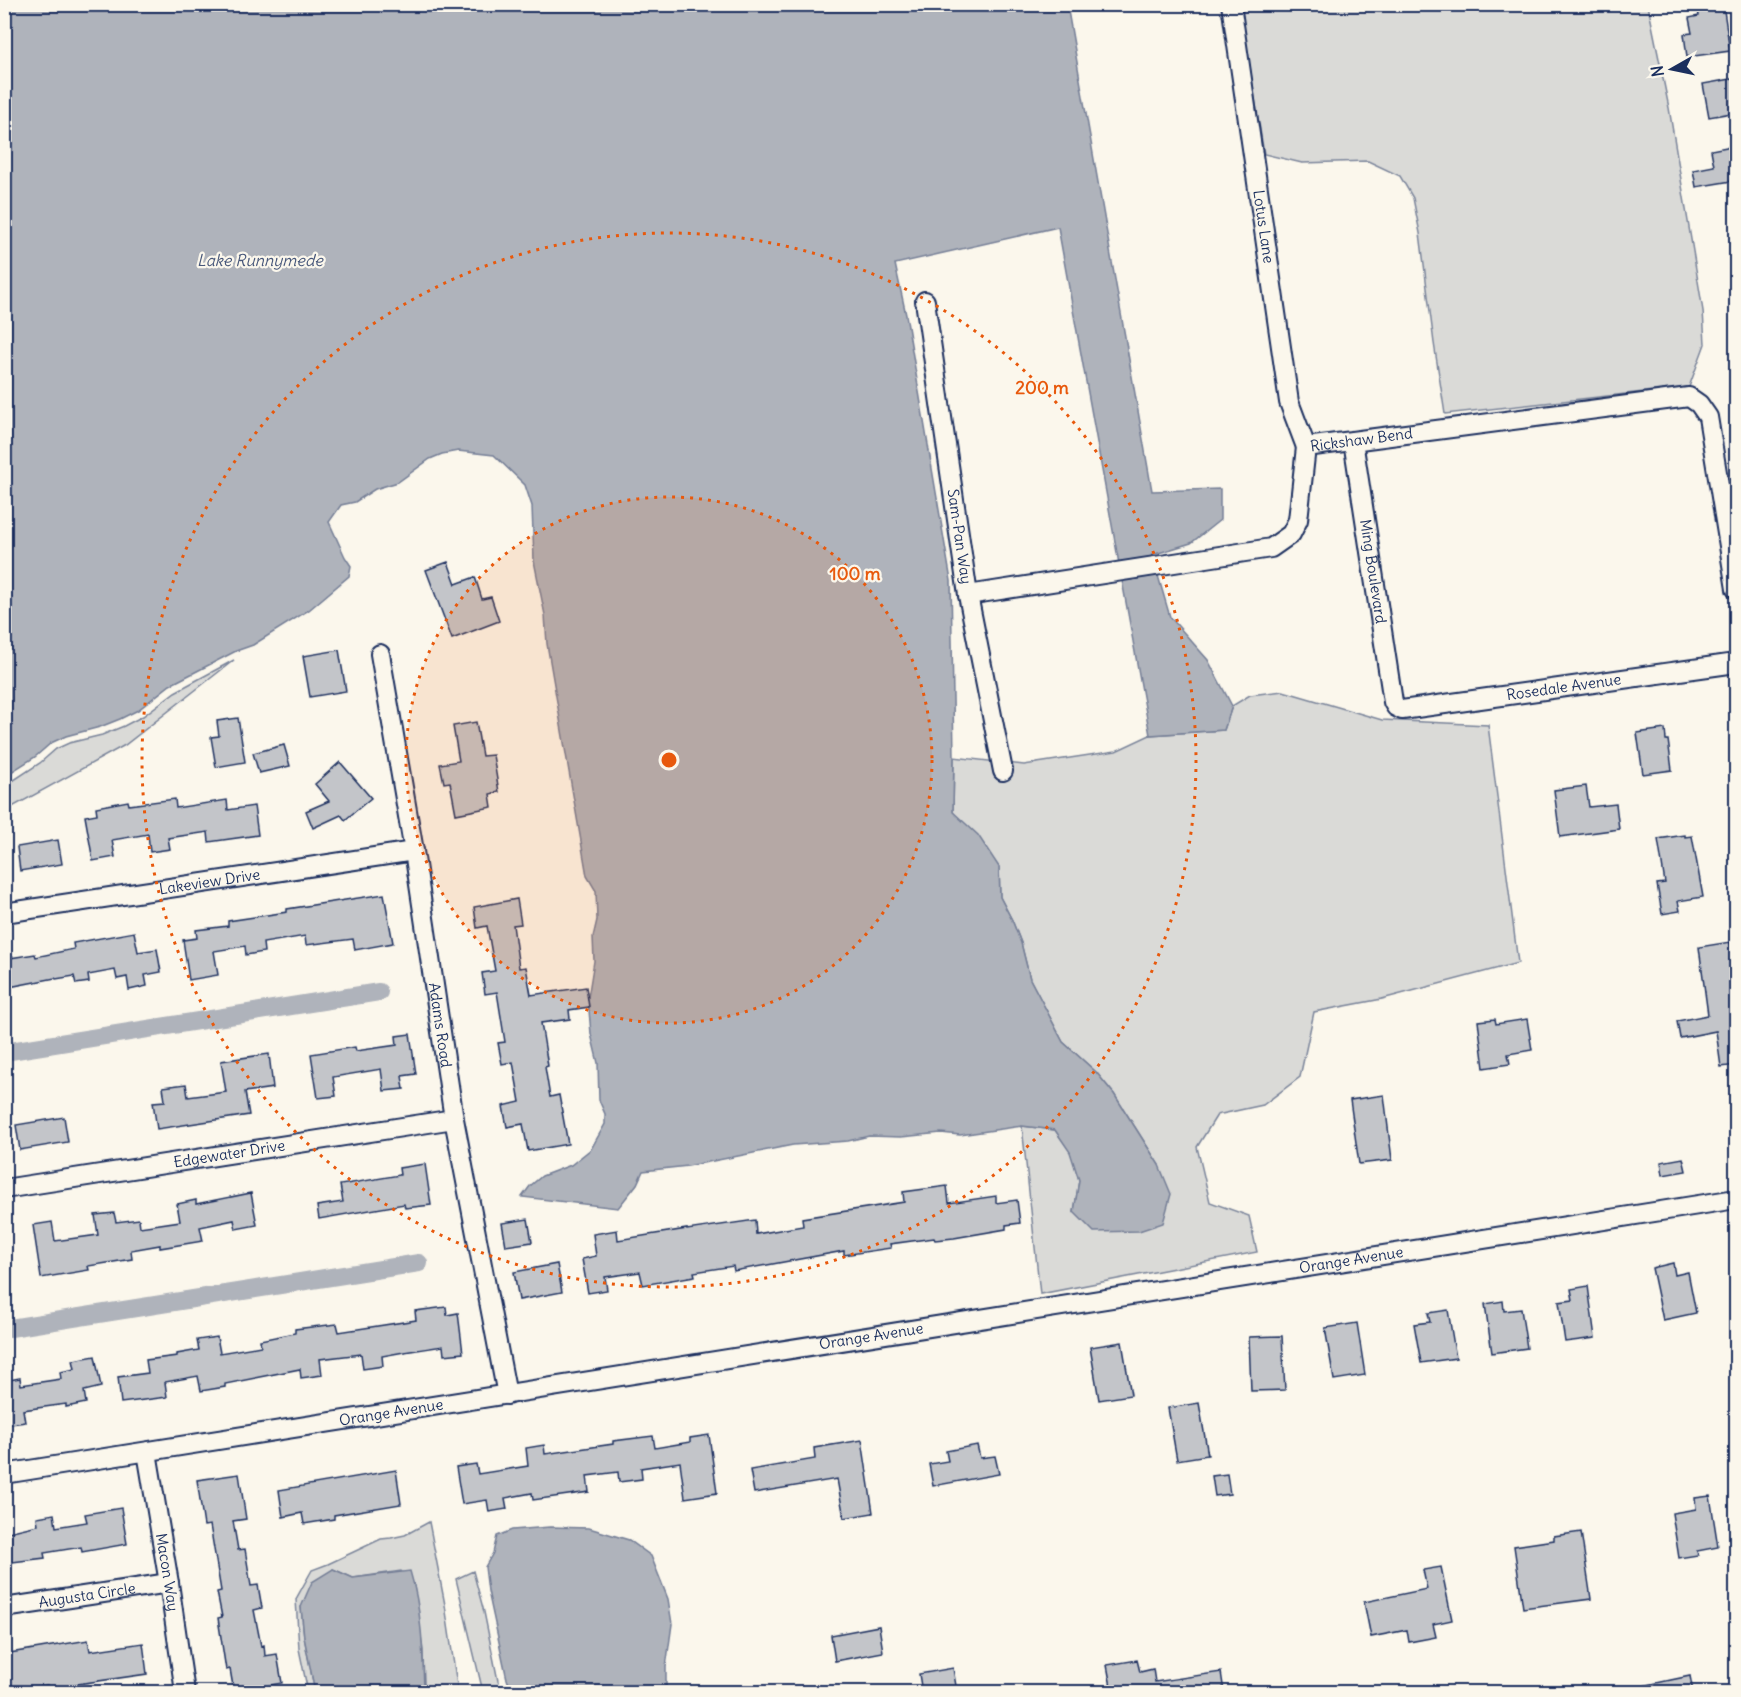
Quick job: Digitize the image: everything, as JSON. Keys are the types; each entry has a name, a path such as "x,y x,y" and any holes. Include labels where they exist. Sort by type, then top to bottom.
{"street":[{"name":"Lotus Lane","path":"1232,4 1288,402 1306,447"},
{"name":"Sam-Pan Way","path":"925,302 968,595 1003,771"},
{"name":"Rickshaw Bend","path":"968,595 1271,548 1291,534 1298,520 1306,447 1689,397 1699,404 1708,417 1737,589"},
{"name":"Ming Boulevard","path":"1353,441 1393,702"},
{"name":"Adams Road","path":"380,654 414,851 454,1119 507,1395"},
{"name":"Rosedale Avenue","path":"1393,702 1402,710 1737,663"},
{"name":"Lakeview Drive","path":"4,913 414,851"},
{"name":"Edgewater Drive","path":"4,1189 454,1119"},
{"name":"Orange Avenue","path":"4,1474 1737,1199"},
{"name":"Macon Way","path":"147,1452 185,1692"},
{"name":"Augusta Circle","path":"4,1608 169,1582"}],"shaded area":[{"path":"1240,5 1648,5 1669,108 1703,311 1705,344 1689,387 1445,414 1413,198 1400,176 1368,161 1302,163 1264,154"},
{"path":"234,660 125,745 5,811 5,786 40,763 56,749 124,726 143,716 175,692"},
{"path":"1283,691 1382,720 1488,725 1518,963 1382,999 1314,1012 1300,1077 1263,1105 1217,1115 1197,1147 1210,1202 1249,1216 1257,1252 1040,1294 1022,1126 1055,1130 1071,1152 1079,1180 1074,1212 1159,1165 1114,1094 1096,1072 1063,1042 1030,979 1021,943 1000,897 999,867 953,812 954,757 1024,765 1116,751 1150,735 1224,730 1232,706 1250,695"},
{"path":"429,1522 445,1605 458,1692 424,1692 423,1650 414,1586 401,1571 353,1578 333,1569 301,1607 304,1637 315,1692 308,1692 299,1649 296,1599 312,1570 381,1539 405,1535"},
{"path":"473,1571 502,1692 483,1692 456,1579"}],"water":[{"name":"Lake Runnymede","path":"5,5 1067,5 1152,491 1220,489 1220,520 1191,543 1152,555 1170,617 1208,660 1232,706 1224,730 1150,735 1058,227 895,264 906,315 951,581 953,812 978,835 999,867 1000,897 1021,943 1030,979 1063,1042 1096,1072 1114,1094 1159,1165 1171,1194 1163,1223 1139,1231 1094,1232 1074,1212 1079,1180 1070,1152 1055,1130 1022,1126 960,1135 941,1133 901,1137 869,1136 848,1141 793,1145 688,1166 643,1171 637,1184 618,1208 522,1197 542,1176 571,1165 591,1149 605,1124 605,1114 599,1100 598,1063 591,1034 588,998 594,961 593,937 597,920 596,891 587,876 547,644 545,615 534,561 532,506 525,485 494,455 458,451 442,454 430,459 398,482 375,489 355,502 341,505 329,522 351,566 349,576 309,610 253,645 236,651 170,685 138,710 100,727 66,736 51,743 35,757 5,776"},
{"path":"550,1527 589,1528 629,1540 651,1556 668,1599 672,1624 666,1667 666,1692 512,1692 507,1679 485,1567 493,1553 497,1536 512,1530"},
{"path":"333,1569 353,1578 410,1571 419,1616 424,1692 315,1692 304,1637 301,1607 312,1582"}],"building":[{"path":"1697,4 1723,4 1730,51 1687,57 1684,34 1692,33 1689,18 1699,16"},
{"path":"1737,78 1737,112 1709,117 1703,84"},
{"path":"1737,145 1737,180 1696,187 1693,170 1714,166 1711,150"},
{"path":"448,562 456,584 475,577 482,599 491,597 499,621 452,639 426,570"},
{"path":"339,650 346,691 310,697 303,656"},
{"path":"238,718 245,762 216,767 211,737 219,736 217,721"},
{"path":"476,722 482,756 493,755 499,792 490,794 492,807 456,814 450,782 444,783 440,764 459,761 453,726"},
{"path":"1665,729 1672,770 1643,774 1637,733"},
{"path":"284,745 290,766 259,773 253,753"},
{"path":"340,762 371,798 345,820 341,815 313,828 306,811 329,801 315,784"},
{"path":"1586,786 1589,807 1616,804 1619,829 1560,837 1554,790"},
{"path":"175,799 176,808 227,800 228,810 254,806 258,835 209,842 208,832 168,838 170,849 150,852 148,834 112,840 115,857 93,861 85,816 97,814 96,807 128,801 129,805"},
{"path":"1685,835 1685,837 1692,836 1703,897 1678,901 1680,911 1662,914 1657,884 1665,883 1658,839"},
{"path":"58,840 62,864 20,871 17,847"},
{"path":"384,894 393,943 355,950 353,939 306,945 305,936 263,943 264,952 246,955 245,946 214,951 218,975 189,980 183,940 197,938 196,930 228,926 228,921 287,912 287,909"},
{"path":"517,899 521,924 513,925 519,968 526,967 531,995 586,987 589,1007 569,1010 570,1019 541,1023 550,1097 559,1095 568,1144 528,1151 523,1124 507,1127 503,1106 520,1102 513,1062 502,1064 498,1043 505,1042 497,992 485,994 482,973 495,971 487,926 477,928 474,907"},
{"path":"134,932 138,952 157,949 161,972 145,975 147,986 129,990 127,977 117,979 115,970 88,975 89,982 76,984 74,976 4,988 4,959 35,954 36,957 74,949 73,943"},
{"path":"1730,942 1733,961 1737,961 1737,1065 1721,1067 1716,1031 1680,1038 1677,1021 1708,1015 1699,947"},
{"path":"1495,1019 1496,1024 1527,1019 1532,1050 1508,1054 1510,1064 1484,1068 1478,1021"},
{"path":"410,1034 416,1074 402,1076 404,1089 384,1091 381,1069 333,1077 336,1096 318,1098 311,1054 355,1047 356,1051 397,1045 396,1036"},
{"path":"269,1054 273,1088 245,1092 249,1115 157,1129 153,1102 165,1101 163,1087 186,1084 188,1097 226,1092 221,1061"},
{"path":"1384,1095 1392,1160 1359,1164 1350,1100"},
{"path":"64,1117 68,1142 20,1150 16,1125"},
{"path":"1683,1158 1686,1171 1663,1175 1661,1162"},
{"path":"425,1164 431,1205 405,1208 404,1204 319,1219 317,1206 343,1202 340,1185 400,1175 399,1168"},
{"path":"947,1186 949,1203 996,1196 996,1203 1017,1200 1020,1223 1006,1225 1006,1229 954,1238 935,1240 934,1238 890,1244 891,1248 844,1255 844,1251 734,1271 733,1266 694,1272 695,1276 643,1285 640,1272 605,1277 607,1290 588,1293 582,1259 596,1256 593,1234 617,1230 618,1240 755,1220 756,1234 803,1226 802,1218 904,1202 903,1192"},
{"path":"251,1193 257,1225 236,1229 234,1220 200,1227 203,1241 131,1250 132,1259 88,1266 89,1270 41,1278 33,1225 52,1222 55,1241 98,1235 95,1215 114,1213 116,1222 139,1219 140,1227 180,1221 177,1204 196,1200 196,1204"},
{"path":"528,1219 532,1242 506,1246 502,1223"},
{"path":"1673,1263 1675,1275 1688,1272 1696,1313 1663,1320 1652,1268"},
{"path":"557,1264 562,1292 519,1300 514,1272"},
{"path":"1588,1286 1595,1338 1565,1342 1559,1302 1573,1300 1571,1289"},
{"path":"1503,1301 1504,1311 1521,1309 1527,1348 1492,1353 1485,1304"},
{"path":"446,1307 447,1315 458,1313 463,1353 444,1355 443,1346 404,1352 382,1356 383,1366 363,1369 361,1354 320,1359 322,1375 301,1378 300,1369 201,1391 198,1376 165,1382 167,1397 121,1403 118,1377 148,1373 146,1360 177,1356 177,1354 199,1350 197,1340 217,1337 220,1353 261,1346 260,1340 295,1333 295,1329 337,1324 339,1332 416,1320 415,1311"},
{"path":"1448,1310 1456,1358 1421,1363 1414,1324 1430,1322 1428,1313"},
{"path":"1357,1323 1365,1375 1334,1380 1325,1328"},
{"path":"1282,1336 1285,1390 1251,1391 1249,1337"},
{"path":"1122,1342 1131,1395 1099,1400 1090,1347"},
{"path":"95,1356 101,1387 84,1391 86,1403 23,1410 25,1422 4,1425 4,1381 20,1378 21,1385 61,1379 60,1372 75,1369 73,1360"},
{"path":"1199,1403 1208,1455 1177,1460 1168,1408"},
{"path":"709,1435 717,1493 685,1498 680,1462 641,1468 642,1479 619,1482 618,1472 587,1476 589,1492 533,1500 532,1493 505,1498 507,1509 489,1512 487,1500 462,1504 456,1467 476,1464 478,1474 528,1466 526,1448 544,1445 545,1454 653,1436 655,1448 690,1442 690,1438"},
{"path":"862,1440 873,1513 844,1518 837,1479 754,1493 750,1470 815,1459 814,1448"},
{"path":"977,1445 980,1458 995,1456 999,1474 933,1486 929,1464 948,1461 946,1451"},
{"path":"396,1470 401,1504 334,1515 334,1519 304,1524 302,1513 283,1517 279,1490"},
{"path":"239,1474 246,1519 233,1521 238,1550 245,1549 251,1586 258,1585 262,1608 254,1610 261,1646 264,1645 265,1656 277,1654 282,1683 234,1692 230,1669 226,1670 218,1618 222,1617 217,1592 221,1591 210,1525 204,1526 197,1480"},
{"path":"1227,1474 1230,1494 1215,1496 1212,1476"},
{"path":"1710,1496 1718,1547 1697,1551 1698,1555 1679,1558 1672,1513 1696,1509 1695,1498"},
{"path":"121,1508 127,1544 82,1552 81,1547 44,1553 45,1558 4,1563 4,1533 38,1525 37,1517 54,1514 56,1527 87,1522 85,1514"},
{"path":"1581,1532 1591,1599 1523,1608 1514,1546 1554,1540 1554,1536"},
{"path":"1441,1567 1452,1620 1433,1624 1436,1637 1409,1642 1407,1630 1371,1637 1364,1602 1427,1589 1423,1570"},
{"path":"879,1626 883,1652 835,1661 831,1635"},
{"path":"88,1640 90,1651 143,1643 147,1674 48,1690 47,1685 4,1692 4,1654"},
{"path":"1137,1660 1140,1672 1153,1669 1155,1682 1221,1672 1224,1692 1112,1692 1107,1665"},
{"path":"953,1668 957,1692 922,1692 919,1674"},
{"path":"1690,1676 1693,1692 1643,1692 1642,1686"}],"waterway":[{"path":"4,1052 379,992"},
{"path":"4,1329 419,1263"}]}
